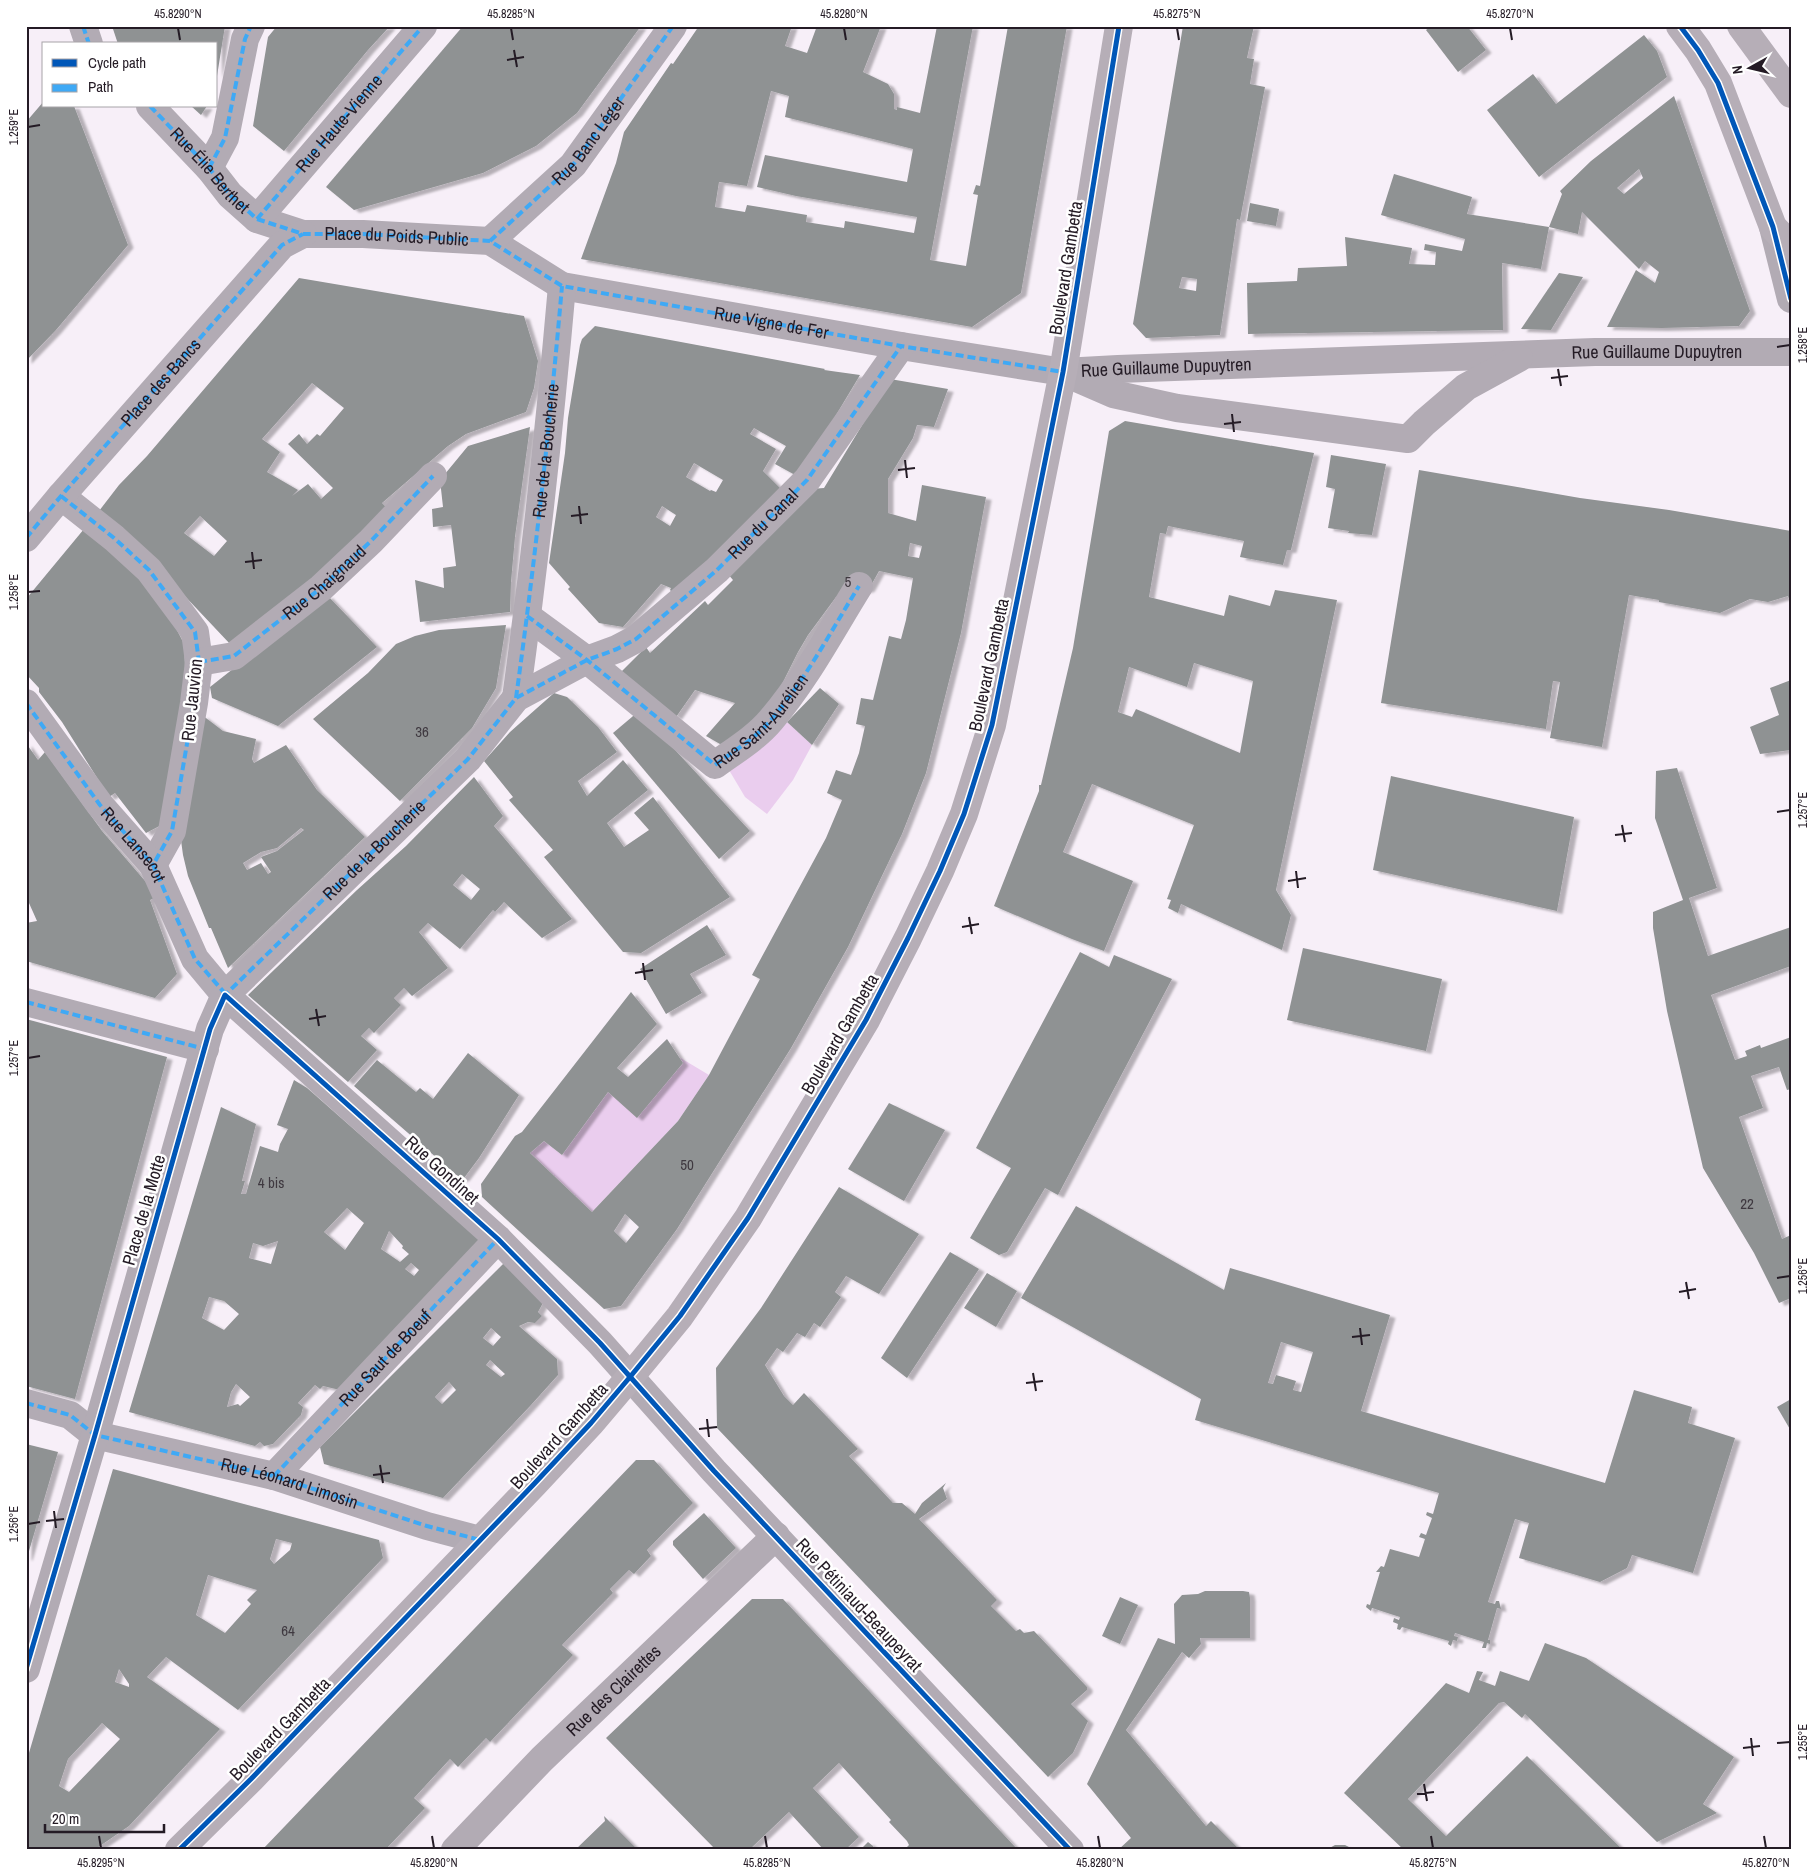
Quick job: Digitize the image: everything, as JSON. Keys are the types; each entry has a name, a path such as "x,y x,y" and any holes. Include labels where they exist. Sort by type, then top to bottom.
{"main road":[{"name":"Boulevard Gambetta","path":"179,1850 251,1779 592,1423 680,1316 748,1218 866,1020 940,871 964,814 992,725 1063,372 1119,26"},
{"path":"1680,26 1698,50 1718,83 1782,237"},
{"path":"1741,26 1791,94"}],"street":[{"path":"83,26 88,42"},
{"path":"209,168 225,138 245,39 251,26"},
{"name":"Rue Haute-Vienne","path":"256,220 423,26"},
{"name":"Rue Banc Léger","path":"490,241 572,165 673,26"},
{"name":"Rue Élie Berthet","path":"152,108 209,168 230,195 256,220 303,234"},
{"name":"Place du Poids Public","path":"303,234 363,234 490,241"},
{"name":"Place des Bancs","path":"26,538 282,245 303,234"},
{"path":"1782,237 1791,299"},
{"name":"Rue Vigne de Fer","path":"490,241 562,286 901,346 1063,372"},
{"name":"Rue de la Boucherie","path":"225,995 468,759 516,698 551,412 562,286"},
{"name":"Rue du Canal","path":"516,698 587,660 636,639 717,570 807,480 901,346"},
{"name":"Rue Guillaume Dupuytren","path":"1063,372 1595,352 1791,352"},
{"name":"Rue Guillaume Dupuytren","path":"1063,372 1113,394 1177,408 1408,439 1466,388 1524,355"},
{"name":"Rue Chaignaud","path":"199,662 234,656 321,588 371,541 433,476"},
{"name":"Rue Jauvion","path":"61,496 114,538 149,570 195,632 199,662 194,703 172,831 153,865"},
{"name":"Rue Saint-Aurélien","path":"587,660 715,764 743,745 770,721 807,672 859,586"},
{"path":"527,616 587,660"},
{"name":"Rue Lansecot","path":"26,702 100,805 153,865 195,959 225,995"},
{"name":"Rue Gondinet","path":"225,995 498,1239 630,1377"},
{"name":"Place de la Motte","path":"26,1670 210,1029 225,995"},
{"path":"26,1002 205,1049"},
{"name":"Rue Saut de Boeuf","path":"274,1476 498,1239"},
{"name":"Rue Pétiniaud-Beaupeyrat","path":"630,1377 714,1471 880,1650 1070,1850"},
{"path":"26,1403 70,1415 95,1435"},
{"name":"Rue Léonard Limosin","path":"95,1435 274,1476 427,1526 480,1540"},
{"name":"Rue des Clairettes","path":"455,1850 542,1759 776,1536"}],"shaded area":[{"path":"787,722 812,745 793,780 767,814 745,797 729,770"},
{"path":"679,1057 709,1075 678,1121 592,1212 530,1153 544,1141 562,1155 608,1092 637,1117 683,1063"}],"building":[{"path":"112,26 225,26 218,70 218,42 117,42"},
{"path":"277,26 390,26 284,151 253,126 268,37"},
{"path":"463,26 641,26 577,113 536,146 483,173 354,210 326,187"},
{"path":"699,26 792,26 785,46 807,53 817,26 881,26 863,72 888,84 894,94 894,109 897,110 897,107 920,113 937,26 973,26 930,260 966,266 978,195 973,194 976,185 980,186 1008,26 1067,26 1021,293 972,327 581,259 616,163 624,132 671,63 673,64","holes":["771,91 789,96 785,117 913,149 907,182 765,155 757,187 796,196 917,217 914,233 845,221 844,228 806,222 807,215 747,205 745,212 715,207 719,182 747,186"]},
{"path":"1183,26 1254,26 1247,58 1254,59 1250,84 1265,87 1240,220 1237,219 1220,335 1146,338 1133,324","holes":["1182,277 1197,279 1196,291 1179,288"]},
{"path":"1431,26 1467,26 1486,50 1458,72 1426,30"},
{"path":"1644,35 1657,51 1667,77 1539,177 1487,110 1533,74 1556,104"},
{"path":"1674,96 1750,311 1739,326 1607,327 1636,270 1655,283 1659,272 1645,261 1639,269 1582,212 1578,234 1549,227 1562,194 1560,191 1591,161","holes":["1639,169 1643,178 1624,194 1617,188"]},
{"path":"42,103 42,108 75,108 128,245 56,330 26,361 26,122"},
{"path":"193,108 206,108 201,115"},
{"path":"1394,174 1472,197 1467,214 1549,227 1541,269 1502,263 1503,330 1248,334 1247,283 1297,281 1298,268 1347,266 1345,237 1412,248 1409,264 1435,265 1436,252 1424,250 1425,244 1462,251 1465,239 1381,215"},
{"path":"1250,203 1279,209 1276,226 1247,221"},
{"path":"1559,273 1583,277 1551,330 1521,329"},
{"path":"299,278 524,316 538,361 534,388 526,412 466,434 448,446 382,503 388,509 361,541 231,645 130,538 99,511 119,485 147,456","holes":["312,383 344,408 320,436 317,434 307,444 299,434 288,444 333,488 321,499 308,484 292,496 298,490 267,472 280,452 262,439","200,516 227,541 214,556 184,533"]},
{"path":"595,326 824,370 860,375 809,460 797,476 775,464 786,446 754,428 750,434 776,449 763,471 782,490 673,593 670,590 671,588 661,584 623,627 599,623 568,589 570,587 549,563 565,453 568,418 582,339","holes":["694,463 723,480 716,492 710,491 686,477","662,506 676,515 670,526 656,517"]},
{"path":"890,379 948,389 934,427 917,425 913,438 888,479 888,513 916,521 922,485 986,497 961,633 926,773 902,834 848,947 791,1048 677,1229 621,1306 604,1309 482,1197 481,1184 515,1136 522,1132 631,992 657,1024 617,1068 628,1077 667,1039 683,1063 637,1118 608,1092 562,1155 544,1141 530,1153 592,1212 678,1121 709,1075 760,979 752,975 826,838 842,800 827,793 836,770 851,775 859,753 865,726 856,724 861,698 873,700 889,636 901,639 913,578 879,571 869,589 836,597 798,652 766,716 739,741 720,744 706,736 735,703 695,690 676,717 619,674 646,647 650,653 705,601 708,605 733,580 727,573 810,489 824,488","holes":["910,543 922,546 919,558 908,556","625,1214 639,1227 626,1243 614,1231"]},
{"path":"1125,421 1314,453 1291,550 1287,550 1283,565 1240,557 1244,541 1168,526 1166,534 1160,533 1149,597 1224,616 1229,595 1270,606 1275,590 1337,600 1276,890 1291,915 1282,950 1181,904 1178,913 1168,908 1171,900 1167,899 1194,825 1092,784 1063,852 1133,881 1104,951 994,906 1039,791 1039,785 1041,785 1073,648 1109,431","holes":["1194,663 1253,681 1240,753 1136,709 1132,717 1118,712 1129,667 1187,687"]},
{"path":"530,427 515,537 510,612 420,622 415,580 444,588 443,568 456,566 451,525 433,527 432,509 443,507 440,480 468,446"},
{"path":"1331,455 1386,464 1372,535 1348,533 1349,531 1328,528 1335,489 1326,487"},
{"path":"1419,470 1580,498 1669,510 1791,531 1791,604 1788,596 1768,602 1750,599 1720,613 1629,595 1602,747 1550,738 1560,682 1553,681 1546,729 1381,703"},
{"path":"84,529 124,560 165,607 184,644 185,668 167,822 146,833 115,793 109,797 62,722 39,692 39,688 26,674 26,599"},
{"path":"327,595 377,647 278,726 212,698 210,687"},
{"path":"506,625 496,688 472,728 400,801 313,719 368,673 396,644 415,636 439,630"},
{"path":"1791,680 1791,750 1760,754 1750,727 1779,715 1770,688"},
{"path":"820,688 839,704 812,745 787,722"},
{"path":"554,693 567,697 598,727 617,752 578,781 587,796 623,760 648,790 607,823 624,847 649,830 634,813 653,797 730,897 641,953 623,952 544,857 553,850 509,800 513,797 484,761 510,732"},
{"path":"639,711 750,831 719,859 613,733"},
{"path":"202,715 223,731 256,739 252,759 254,763 286,745 317,790 365,837 228,968 188,876 180,833","holes":["301,828 304,830 277,851 261,857 271,872 268,874 261,863 247,870 243,863 261,852 277,848"]},
{"path":"26,743 38,760 45,752 102,831 158,896 150,900 177,974 155,998 26,961 26,923 37,921 29,903 26,905"},
{"path":"1677,768 1717,888 1689,898 1708,956 1791,927 1791,966 1711,995 1735,1060 1747,1056 1745,1051 1760,1045 1761,1048 1791,1037 1791,1089 1787,1090 1779,1067 1751,1076 1763,1108 1739,1117 1782,1239 1791,1235 1791,1298 1779,1303 1754,1253 1703,1168 1667,1011 1653,928 1653,912 1683,900 1655,818 1656,771"},
{"path":"1391,776 1574,817 1557,911 1373,870"},
{"path":"474,777 503,816 494,826 572,919 542,938 504,902 495,912 493,910 460,949 428,923 419,932 448,968 412,996 404,988 394,998 401,1005 374,1033 369,1028 361,1036 377,1050 348,1082 248,995 357,890 406,846","holes":["462,874 480,889 471,900 453,885"]},
{"path":"707,925 726,955 690,974 702,993 666,1014 640,969"},
{"path":"1303,948 1442,979 1426,1051 1287,1020"},
{"path":"1080,952 1109,967 1114,955 1172,979 1058,1195 1045,1188 1007,1252 999,1255 970,1238 1011,1168 976,1148"},
{"path":"26,1019 167,1057 75,1399 26,1386"},
{"path":"468,1053 519,1095 479,1158 464,1178 461,1179 354,1086 377,1060 416,1092 420,1088 433,1099"},
{"path":"294,1080 307,1088 484,1244 340,1390 323,1386 320,1389 315,1385 298,1403 303,1407 301,1415 273,1444 264,1446 260,1442 255,1446 129,1412 221,1107 256,1124 242,1181 245,1181 241,1194 246,1194 260,1146 278,1152 288,1129 277,1125","holes":["347,1208 364,1223 345,1250 324,1232","389,1231 409,1254 400,1262 381,1249","278,1241 271,1264 249,1258 253,1243 263,1246","411,1263 419,1270 414,1276 405,1269","209,1297 224,1301 239,1314 224,1330 202,1318","236,1384 250,1397 240,1406 238,1404 227,1407 231,1392"]},
{"path":"889,1103 945,1130 904,1201 848,1169"},
{"path":"839,1187 919,1234 879,1294 846,1276 835,1292 841,1297 820,1327 814,1323 805,1337 797,1333 783,1352 777,1348 765,1365 784,1396 793,1405 804,1393 858,1449 849,1456 893,1503 902,1503 915,1514 922,1503 946,1483 943,1488 947,1499 919,1519 997,1600 991,1606 1016,1631 1020,1629 1024,1633 1034,1631 1087,1687 1087,1690 1071,1704 1088,1721 1073,1753 1048,1777 717,1428 716,1368 761,1308"},
{"path":"1076,1206 1224,1290 1230,1268 1390,1315 1361,1411 1605,1483 1634,1390 1692,1407 1688,1423 1735,1438 1693,1573 1632,1555 1627,1568 1600,1582 1519,1558 1529,1523 1515,1519 1488,1602 1495,1604 1496,1601 1499,1601 1501,1609 1497,1608 1488,1640 1490,1640 1490,1644 1487,1643 1486,1648 1482,1648 1484,1642 1455,1633 1454,1636 1458,1637 1457,1641 1453,1640 1451,1646 1448,1644 1449,1641 1402,1627 1400,1630 1397,1629 1398,1624 1393,1622 1394,1618 1399,1620 1400,1617 1372,1608 1371,1611 1366,1607 1367,1604 1370,1605 1380,1572 1376,1572 1381,1566 1384,1567 1390,1549 1419,1557 1425,1539 1419,1537 1421,1533 1426,1535 1432,1518 1426,1515 1427,1512 1433,1514 1439,1493 1195,1420 1201,1399 1021,1298","holes":["1281,1342 1313,1352 1301,1392 1293,1390 1296,1381 1276,1375 1273,1384 1268,1383"]},
{"path":"950,1252 979,1269 907,1378 881,1358"},
{"path":"504,1263 545,1299 538,1312 542,1316 535,1323 528,1322 519,1326 557,1359 558,1375 443,1498 324,1464 320,1447","holes":["491,1328 501,1337 493,1346 483,1338","490,1360 505,1374 501,1377 486,1365","449,1382 456,1390 442,1404 435,1397"]},
{"path":"987,1273 1017,1291 996,1327 964,1308"},
{"path":"1791,1399 1791,1431 1777,1407"},
{"path":"26,1444 58,1452 27,1558 26,1557"},
{"path":"636,1460 654,1460 693,1503 647,1550 651,1556 634,1574 629,1570 610,1589 613,1593 562,1645 573,1655 490,1742 486,1738 458,1767 450,1759 414,1798 425,1808 385,1850 262,1850"},
{"path":"113,1469 379,1540 383,1558 238,1710 166,1657 147,1677 220,1729 129,1826 94,1850 26,1850 26,1763","holes":["276,1539 292,1543 290,1550 274,1564 270,1559","208,1575 257,1590 247,1600 251,1604 225,1633 196,1615","119,1669 129,1687 115,1682","102,1723 120,1739 69,1792 59,1786 68,1759"]},
{"path":"704,1513 736,1548 703,1579 673,1545 673,1541"},
{"path":"1205,1591 1249,1592 1250,1638 1200,1638 1201,1644 1189,1658 1182,1652 1126,1730 1206,1826 1211,1821 1240,1850 1118,1850 1131,1838 1087,1784 1158,1638 1175,1644 1174,1604 1182,1595 1198,1594"},
{"path":"1120,1597 1138,1605 1120,1644 1102,1636"},
{"path":"752,1599 783,1599 1018,1850 909,1850 907,1841 889,1822 891,1820 839,1763 813,1788 859,1837 845,1850 824,1850 789,1812 749,1850 716,1850 606,1738"},
{"path":"1545,1643 1586,1658 1734,1757 1703,1804 1717,1813 1657,1842 1525,1714 1522,1718 1504,1702 1499,1703 1408,1799 1446,1836 1527,1756 1623,1850 1404,1850 1344,1793 1446,1683 1469,1693 1477,1671 1483,1672 1479,1680 1495,1686 1500,1671 1529,1681"},
{"path":"604,1816 638,1850 575,1850 605,1821"},
{"path":"868,1842 873,1846 873,1850 860,1850"},
{"path":"1335,1845 1345,1845 1355,1850 1326,1850"}],"marked path":[{"path":"83,26 88,42"},
{"path":"209,168 225,138 245,39 251,26"},
{"path":"257,219 423,26"},
{"path":"490,241 573,165 673,26"},
{"path":"152,108 209,168 230,195 257,219 303,234 363,234 490,241 562,286 901,346 1063,372"},
{"path":"26,538 282,245 303,234"},
{"path":"516,698 542,492 562,286"},
{"path":"224,998 468,759 516,698 587,660 617,649 636,639 717,570 807,480 901,346"},
{"path":"199,662 234,656 321,588 371,541 433,476"},
{"path":"61,496 114,538 149,570 195,632 199,662 194,703 172,831 153,865"},
{"path":"527,616 587,660 715,765 759,733 784,704 807,671 859,586"},
{"path":"26,703 100,805 153,865 195,959 229,998"},
{"path":"26,1002 205,1049"},
{"path":"274,1476 498,1239"},
{"path":"26,1403 70,1415 95,1435 274,1476 427,1526 480,1540"}],"cycle path":[{"path":"179,1850 251,1779 534,1484 591,1423 630,1377 680,1316 748,1218 866,1020 940,871 964,814 992,725 1063,372 1119,26"},
{"path":"1680,26 1698,50 1718,83 1773,227 1791,299"},
{"path":"26,1669 95,1435 210,1029 225,995 498,1239 600,1343 714,1471 1070,1850"}]}
